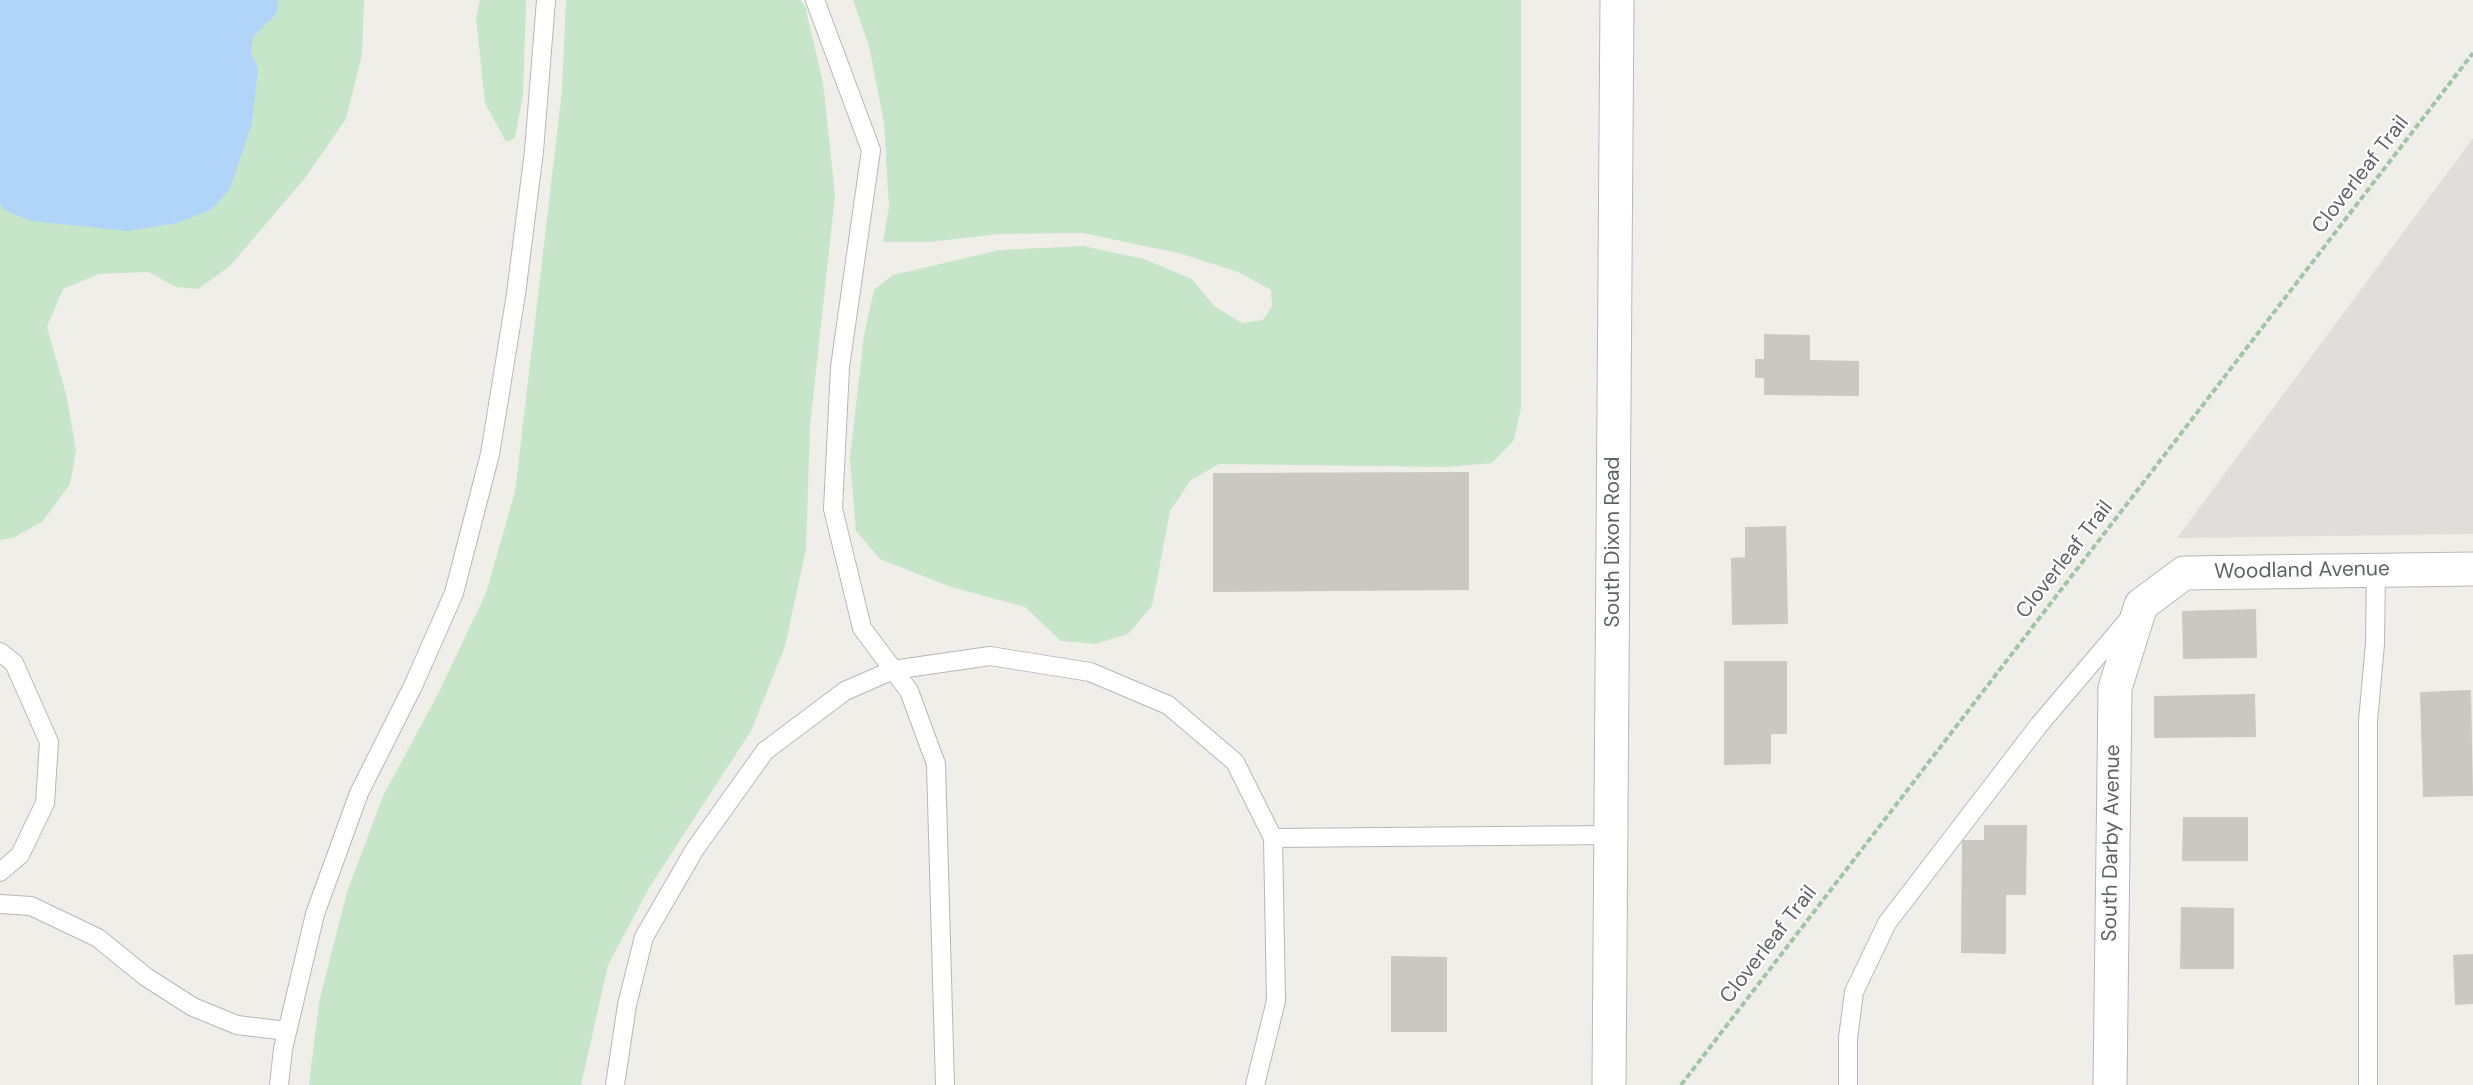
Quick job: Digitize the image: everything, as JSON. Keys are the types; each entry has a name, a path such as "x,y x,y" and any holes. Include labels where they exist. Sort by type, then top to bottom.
{"main road":[{"name":"South Dixon Road","path":"1609,1085 1617,0"},
{"name":"Woodland Avenue","path":"2141,605 2184,573 2473,569"},
{"name":"South Darby Avenue","path":"2110,1085 2115,688 2141,605"}],"lane":[{"path":"279,1085 287,1031 315,914 359,793 412,686 454,593 490,454 516,294 534,151 546,0"},
{"path":"815,0 871,150 840,367 833,509 862,628 909,691 936,764 945,1085"},
{"path":"2368,1085 2368,721 2375,644 2376,570"},
{"path":"1848,1085 1848,1038 1854,992 1887,923 2038,725 2141,605"},
{"path":"0,652 14,663 49,742 45,803 20,855 0,872"},
{"path":"615,1085 627,1005 644,937 695,849 765,751 845,691 893,670 990,656 1090,672 1168,705 1235,762 1274,838 1276,1001 1255,1085"},
{"path":"1274,838 1611,835"},
{"path":"0,904 31,906 98,938 146,977 193,1007 237,1025 287,1031"}],"path":[{"name":"Cloverleaf Trail","path":"1681,1085 2473,53"}],"shaded area":[{"path":"2473,138 2473,534 2177,538"}],"green space":[{"path":"0,0 364,0 362,55 346,119 305,178 230,266 198,289 176,287 148,272 99,274 63,289 47,327 67,398 76,451 70,484 43,521 15,537 0,540"},
{"path":"480,0 526,0 523,95 515,138 506,142 485,103 476,18"},
{"path":"566,0 800,0 805,6 823,83 835,195 810,426 806,549 785,646 751,731 649,888 608,965 581,1085 309,1085 319,1002 347,892 383,796 439,692 486,593 515,492 562,91"},
{"path":"853,0 1521,0 1521,408 1514,440 1492,463 1446,467 1219,464 1191,480 1170,511 1152,606 1128,634 1095,644 1061,641 1025,607 951,587 880,559 856,531 850,458 864,335 874,290 893,275 1000,250 1083,246 1144,259 1192,279 1214,306 1242,323 1263,320 1272,306 1271,290 1238,272 1182,254 1083,233 1000,234 929,242 883,242 889,207 884,123 869,46"}],"water":[{"path":"0,0 279,0 276,14 253,37 251,52 258,69 252,123 230,189 211,210 177,223 128,231 31,221 4,210 0,203"}],"building":[{"path":"1764,334 1810,335 1810,360 1859,361 1859,396 1764,395 1764,378 1755,378 1755,359 1764,359"},
{"path":"1469,472 1469,590 1213,592 1213,473"},
{"path":"1786,526 1788,624 1732,625 1731,558 1745,557 1745,527"},
{"path":"2256,609 2257,658 2183,659 2182,611"},
{"path":"1724,661 1787,661 1787,734 1771,734 1771,764 1724,765"},
{"path":"2471,690 2473,796 2423,797 2420,692"},
{"path":"2255,694 2256,737 2154,738 2154,696"},
{"path":"2183,817 2248,817 2248,861 2182,861"},
{"path":"1984,825 2027,825 2026,895 2006,895 2006,954 1961,953 1962,840 1984,840"},
{"path":"2181,907 2234,908 2234,969 2180,969"},
{"path":"2473,954 2473,1004 2455,1005 2453,955"},
{"path":"1391,956 1447,957 1447,1032 1391,1032"}]}
